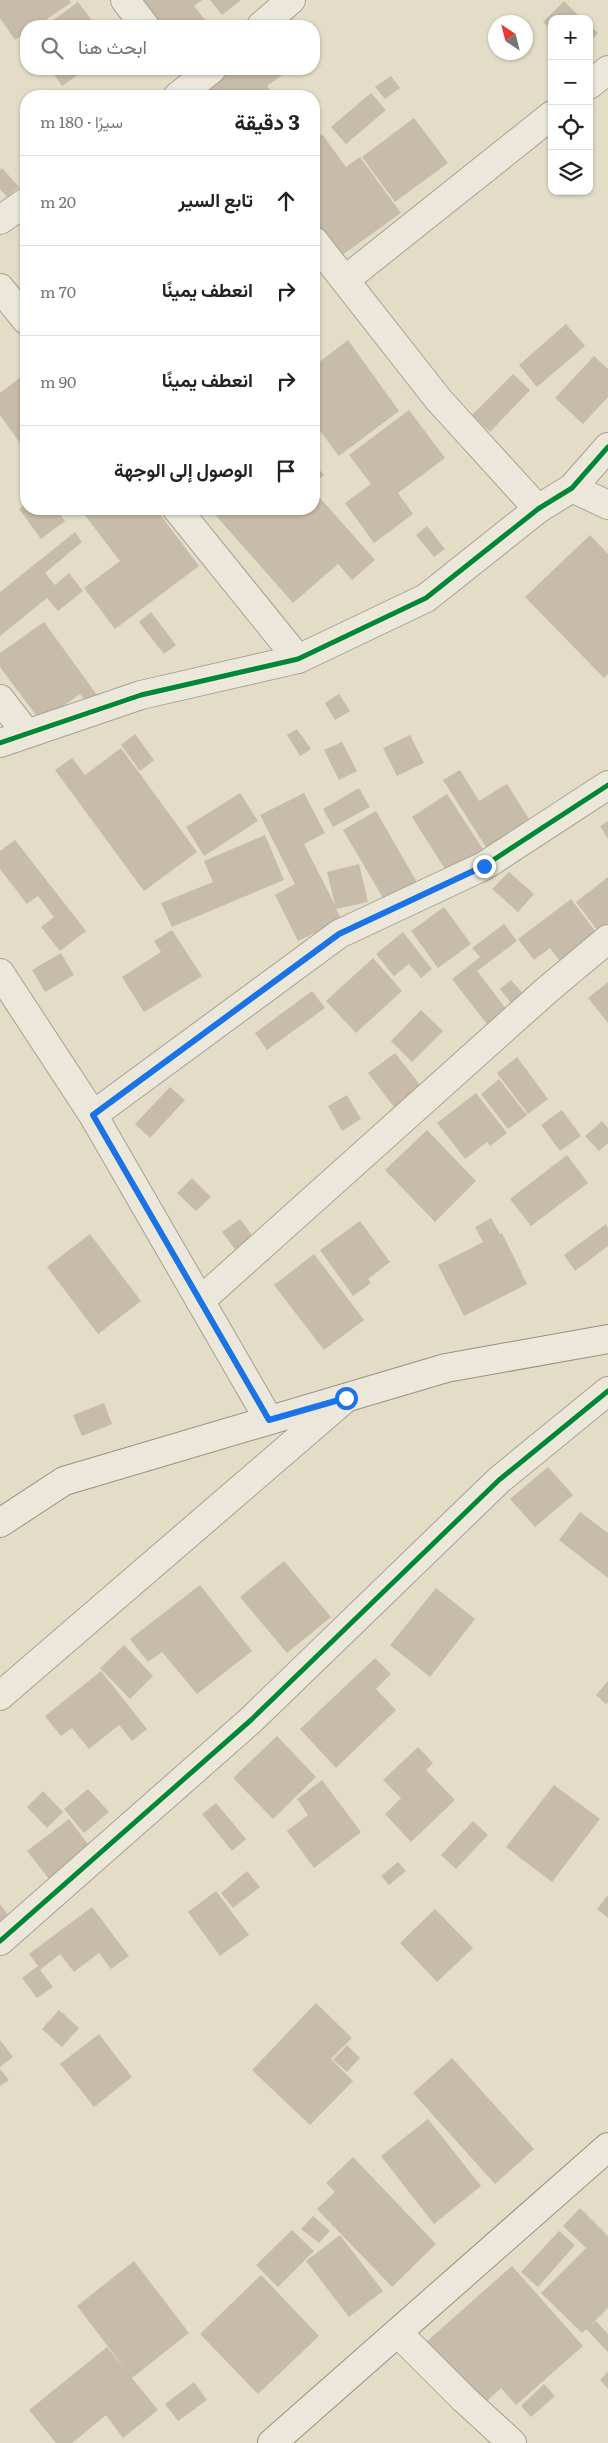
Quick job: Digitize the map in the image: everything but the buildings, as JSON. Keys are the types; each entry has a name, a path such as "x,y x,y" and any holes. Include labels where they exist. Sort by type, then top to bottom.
{"street":[{"path":"125,0 140,20"},
{"path":"268,20 291,0"},
{"path":"593,82 608,70"},
{"path":"345,280 548,118"},
{"path":"0,220 20,206"},
{"path":"320,249 438,399 538,510"},
{"path":"0,288 20,313"},
{"path":"0,743 141,695 298,659 426,598 538,510 572,488 608,447"},
{"path":"572,488 608,505"},
{"path":"183,515 298,659"},
{"path":"0,699 28,734"},
{"path":"93,1115 339,934 484,866 608,785"},
{"path":"200,1301 547,990 608,939"},
{"path":"0,973 93,1115 269,1420"},
{"path":"0,1523 64,1481 446,1368 608,1339"},
{"path":"0,1941 251,1720 499,1480 608,1391"},
{"path":"0,1696 346,1398"},
{"path":"272,2443 608,2147"},
{"path":"398,2333 464,2399 512,2443"}],"cycle path":[{"path":"0,743 141,695 298,659 426,598 538,509 572,488 608,447"},
{"path":"269,1420 93,1115 339,934 484,866 608,785"},
{"path":"0,1941 251,1720 499,1480 608,1391"}],"route":[{"path":"346,1398 269,1420 93,1115 339,934 484,866"}]}
